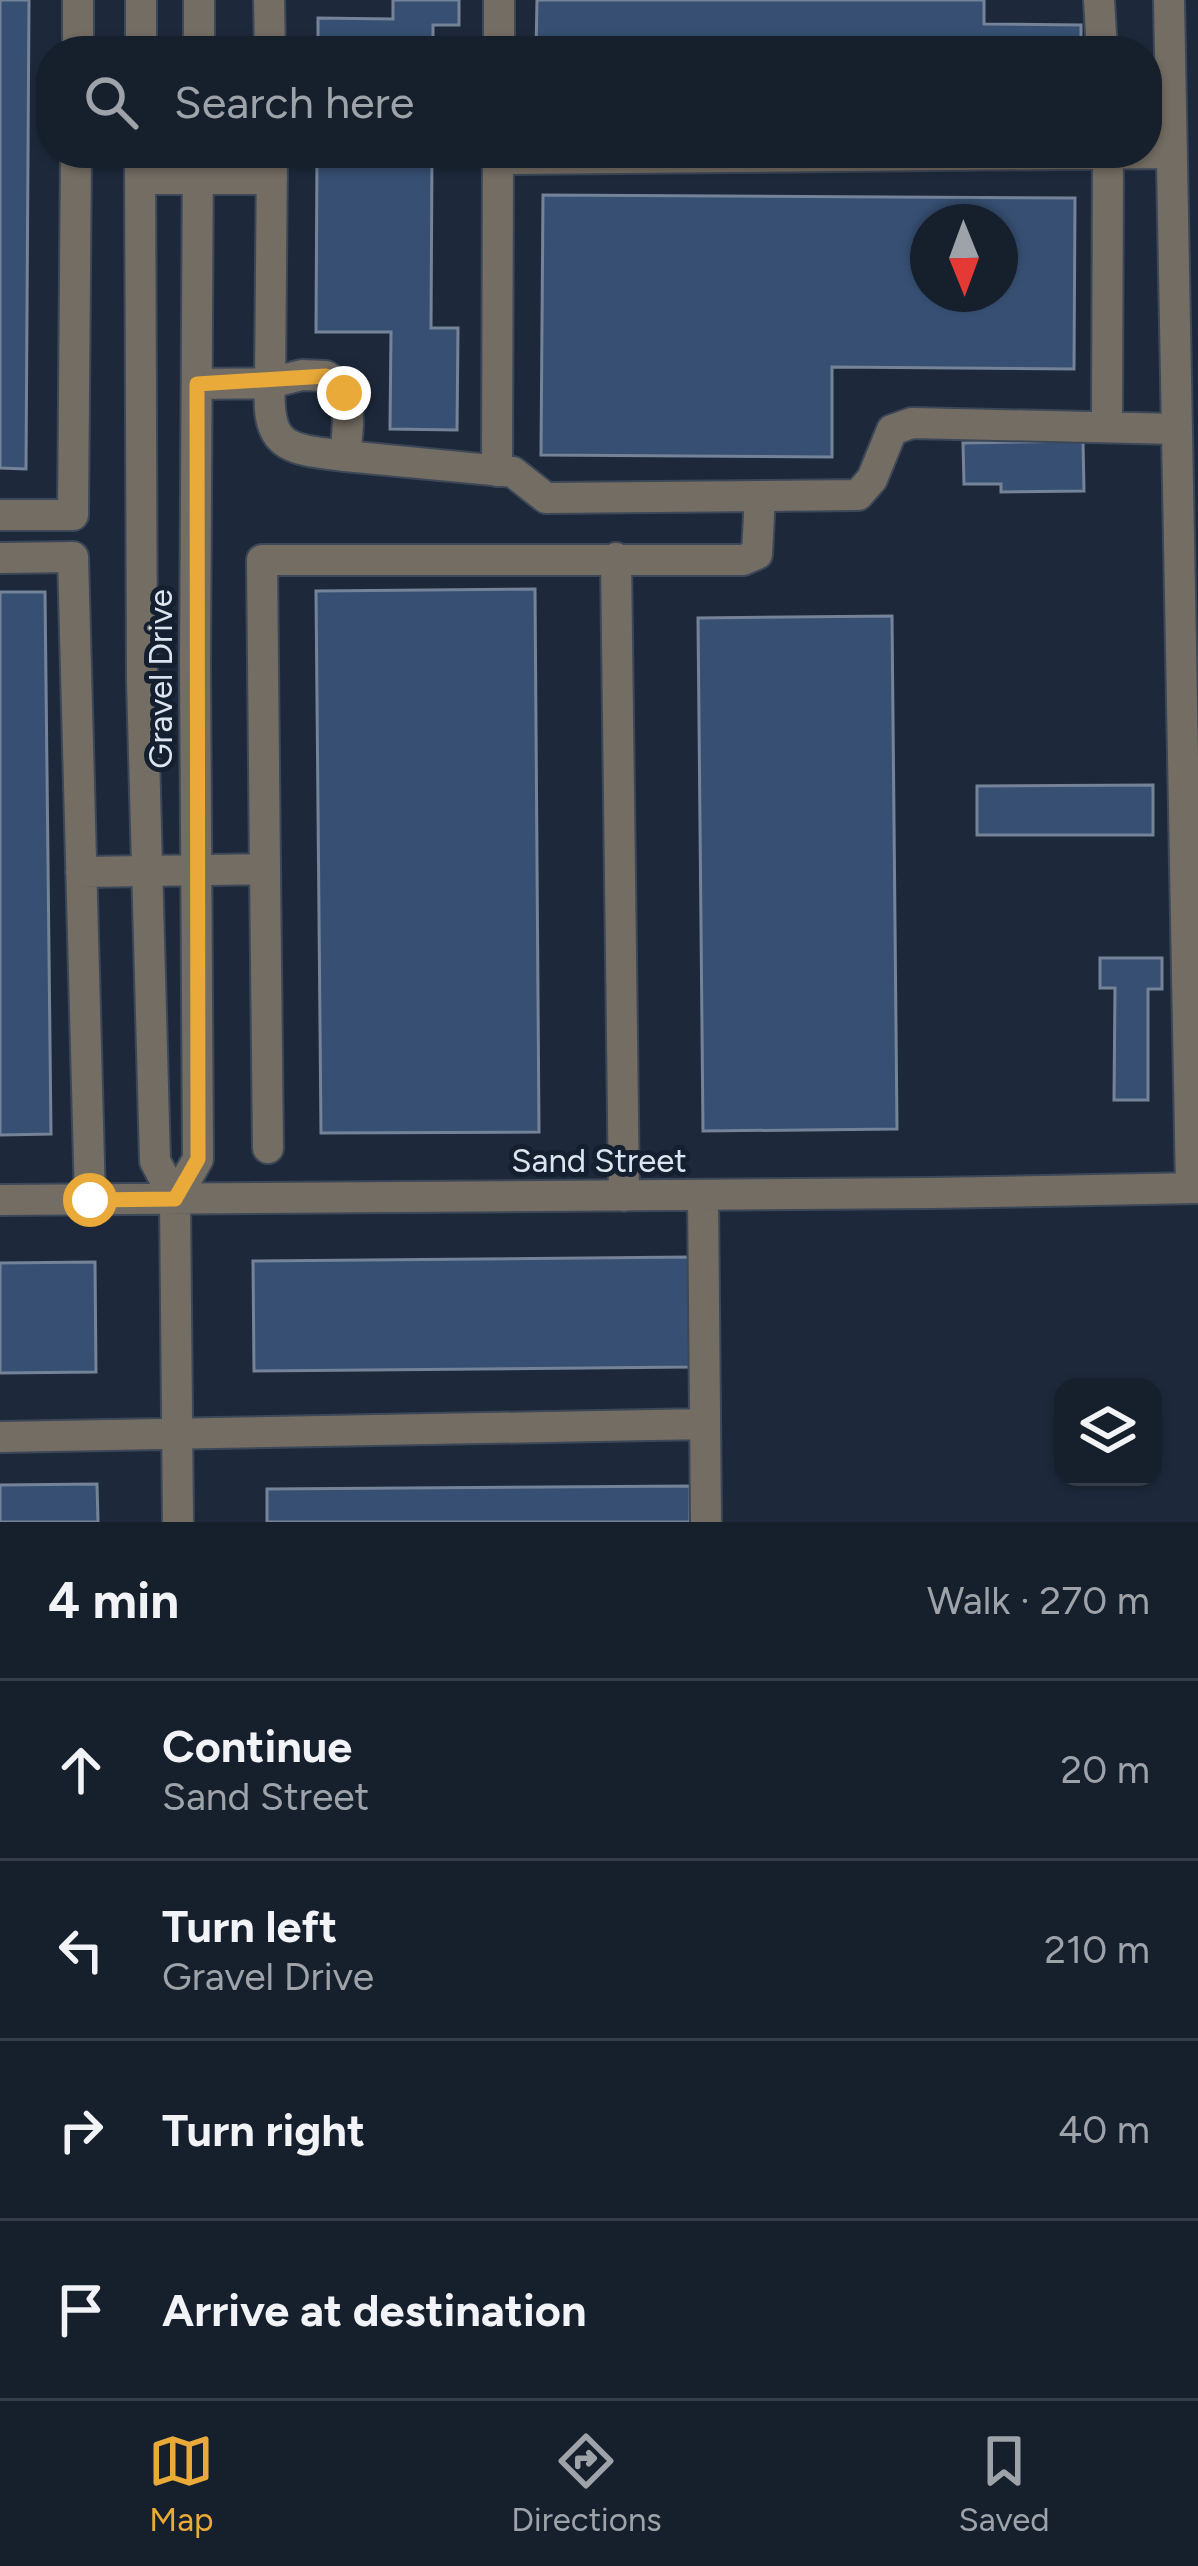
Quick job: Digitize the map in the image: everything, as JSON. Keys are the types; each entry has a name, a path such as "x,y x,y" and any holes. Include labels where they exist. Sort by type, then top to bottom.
{"street":[{"path":"77,36 78,0"},
{"path":"141,0 141,36"},
{"path":"199,36 200,0"},
{"path":"269,0 270,36"},
{"path":"499,0 499,36"},
{"path":"1099,0 1101,36"},
{"path":"1169,0 1177,429 1188,472 1194,1188"},
{"path":"1162,153 1172,153"},
{"path":"0,515 73,515 76,168"},
{"name":"Gravel Drive","path":"140,168 142,681 155,1161 175,1199 178,1522"},
{"name":"Gravel Drive","path":"175,1199 198,1159 198,168"},
{"path":"272,168 270,423 276,436 299,451 513,472 546,498 858,495 872,479 892,430 912,423 1177,429"},
{"path":"497,471 498,168"},
{"path":"1107,427 1108,168"},
{"path":"197,384 326,376 336,383 348,405 345,456"},
{"path":"268,1148 262,560 743,560 757,554 760,496"},
{"path":"0,558 73,557 90,1200"},
{"path":"616,558 624,1196"},
{"path":"81,872 265,869"},
{"name":"Sand Street","path":"0,1201 1194,1188"},
{"path":"703,1195 706,1522"},
{"path":"0,1437 706,1424"}],"building":[{"path":"0,0 29,0 26,469 0,468"},
{"path":"393,0 459,0 459,25 433,25 433,36 318,36 318,18 393,19"},
{"path":"537,0 984,0 984,24 1081,25 1081,36 536,36"},
{"path":"317,168 432,168 431,328 458,328 457,430 390,429 391,332 316,332"},
{"path":"543,195 1075,198 1074,369 832,367 832,457 541,455"},
{"path":"1083,441 1084,491 1001,492 1001,484 964,484 963,443"},
{"path":"535,589 539,1132 321,1133 316,591"},
{"path":"0,592 45,592 51,1134 0,1135"},
{"path":"892,616 897,1129 703,1131 698,618"},
{"path":"1153,785 1153,835 977,835 977,786"},
{"path":"1100,958 1162,958 1162,989 1148,989 1148,1100 1114,1100 1115,988 1100,988"},
{"path":"689,1257 690,1367 254,1371 253,1261"},
{"path":"95,1262 96,1372 0,1373 0,1263"},
{"path":"97,1484 98,1522 0,1522 0,1485"},
{"path":"690,1486 690,1522 267,1522 267,1489"}],"route":[{"path":"90,1200 175,1199 198,1159 197,384 326,376 344,393"}]}
